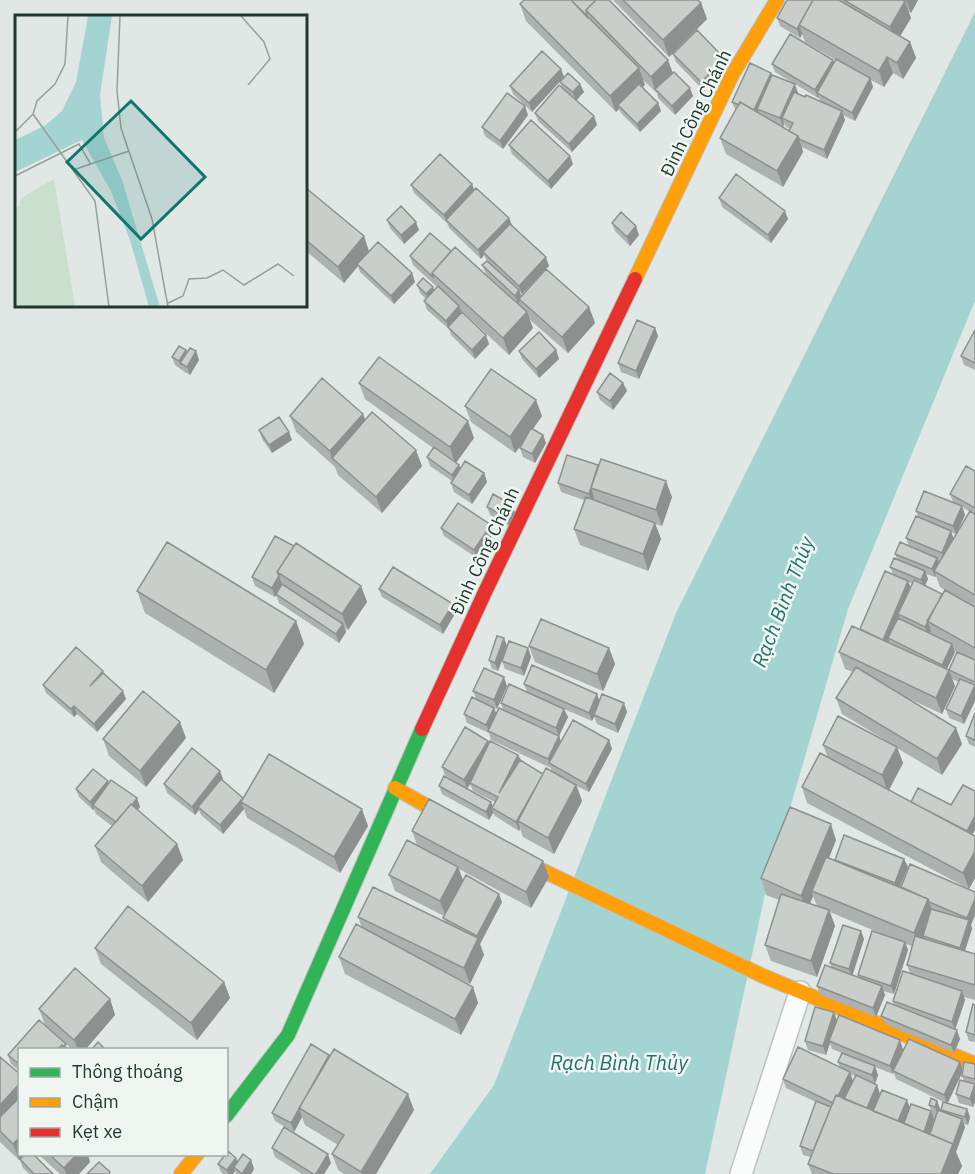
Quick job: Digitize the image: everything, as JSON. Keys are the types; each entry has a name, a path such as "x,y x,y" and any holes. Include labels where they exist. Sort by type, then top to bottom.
{"street":[{"name":"Đinh Công Chánh","path":"228,1113 288,1035 395,788 501,560 727,86 777,0"},
{"path":"395,788 473,832"},
{"path":"492,843 531,865 763,976 975,1064"},
{"path":"181,1174 196,1156"}],"lane":[{"path":"741,1174 800,992"}],"water":[{"name":"Rạch Bình Thủy","path":"975,12 975,301 848,609 765,894 705,1174 430,1174 494,1085 676,613"}],"building":[{"path":"524,0 571,0 639,68 610,96 520,4"},
{"path":"571,0 596,0 586,10 587,17"},
{"path":"596,0 609,0 668,60 651,77 586,10"},
{"path":"623,0 698,0 701,3 663,40"},
{"path":"787,0 813,0 797,29 777,18"},
{"path":"813,0 839,0 910,42 897,63 887,57 879,71 799,25"},
{"path":"844,0 902,0 905,1 890,27"},
{"path":"697,30 725,59 701,82 673,54"},
{"path":"790,34 833,60 815,90 772,64"},
{"path":"542,51 561,69 529,103 510,86"},
{"path":"836,59 870,78 852,113 817,93"},
{"path":"750,63 771,73 754,110 740,102 739,105 732,102"},
{"path":"674,72 690,88 672,106 655,89"},
{"path":"568,73 580,84 573,92 560,82"},
{"path":"772,75 795,84 780,118 757,109"},
{"path":"639,84 658,103 637,124 618,105"},
{"path":"559,85 594,116 569,144 535,113"},
{"path":"794,92 842,111 824,150 799,139 789,131 793,123 782,118"},
{"path":"507,93 525,106 500,141 482,127"},
{"path":"740,102 798,136 777,171 720,138"},
{"path":"531,120 570,156 548,181 509,145"},
{"path":"440,154 472,184 444,215 411,185"},
{"path":"736,174 785,211 768,235 719,198"},
{"path":"476,188 509,218 478,250 446,220"},
{"path":"308,190 364,236 338,267 308,242"},
{"path":"401,206 416,222 401,235 387,220"},
{"path":"621,212 636,226 627,237 612,223"},
{"path":"510,224 546,257 519,286 483,252"},
{"path":"430,233 451,251 432,273 433,277 410,256"},
{"path":"378,242 412,273 391,296 357,264"},
{"path":"455,247 527,312 503,338 432,273"},
{"path":"487,261 519,290 515,296 482,265"},
{"path":"546,269 589,307 562,337 519,299"},
{"path":"423,278 433,287 426,294 417,285"},
{"path":"438,286 459,306 446,321 424,301"},
{"path":"462,312 486,335 472,350 448,327"},
{"path":"637,320 655,328 636,371 618,363"},
{"path":"975,330 975,363 961,356"},
{"path":"539,332 556,350 536,369 519,351"},
{"path":"179,346 186,350 179,361 172,357"},
{"path":"190,348 196,351 187,367 180,363"},
{"path":"379,357 468,421 450,447 359,383"},
{"path":"491,369 536,400 510,437 465,406"},
{"path":"610,373 623,383 610,401 597,392"},
{"path":"322,378 363,414 330,451 290,416"},
{"path":"372,412 416,450 376,497 332,458"},
{"path":"279,417 289,432 269,445 259,430"},
{"path":"531,428 543,435 532,454 520,448"},
{"path":"434,447 459,465 452,475 427,457"},
{"path":"567,455 598,465 589,494 558,483"},
{"path":"601,459 666,481 656,510 591,488"},
{"path":"465,461 484,473 469,495 451,483"},
{"path":"966,466 975,471 975,508 950,494"},
{"path":"924,491 962,506 953,526 916,511"},
{"path":"493,494 512,505 506,517 487,507"},
{"path":"586,497 655,523 643,554 574,529"},
{"path":"458,503 491,525 474,550 441,528"},
{"path":"970,511 975,514 975,595 934,571"},
{"path":"916,516 951,531 942,553 906,538"},
{"path":"275,536 294,546 277,572 279,576 272,588 252,577"},
{"path":"167,542 296,621 266,670 137,591"},
{"path":"900,542 937,558 932,569 895,554"},
{"path":"296,543 361,586 342,614 277,572"},
{"path":"894,558 925,571 921,580 890,567"},
{"path":"393,567 453,604 440,625 379,589"},
{"path":"885,571 908,581 883,640 860,629"},
{"path":"914,580 942,594 925,627 898,614"},
{"path":"282,584 343,624 336,634 276,594"},
{"path":"945,590 975,607 975,648 927,621"},
{"path":"898,618 952,644 942,665 888,638"},
{"path":"541,619 609,648 597,674 529,646"},
{"path":"852,626 949,670 936,698 839,652"},
{"path":"497,636 504,638 495,663 489,660"},
{"path":"509,641 528,648 521,668 502,661"},
{"path":"76,647 103,671 90,686 103,673 123,691 94,724 74,706 71,709 43,685"},
{"path":"957,652 975,660 975,682 949,670"},
{"path":"532,665 597,694 589,713 524,684"},
{"path":"856,667 956,728 937,759 836,698"},
{"path":"484,668 504,677 494,700 473,691"},
{"path":"960,679 975,685 961,716 946,709"},
{"path":"509,684 564,709 556,728 501,703"},
{"path":"143,691 180,722 140,771 103,739"},
{"path":"602,694 624,703 615,724 594,715"},
{"path":"472,697 494,708 486,725 464,714"},
{"path":"499,708 559,736 548,759 488,731"},
{"path":"975,713 975,740 966,736"},
{"path":"838,716 897,747 882,775 823,745"},
{"path":"573,720 609,740 586,784 549,763"},
{"path":"465,727 488,741 464,780 442,767"},
{"path":"490,741 518,755 499,793 520,760 543,774 516,822 492,808 498,797 470,783"},
{"path":"192,748 220,771 192,807 164,784"},
{"path":"820,753 975,836 975,851 963,873 802,787"},
{"path":"269,754 362,809 334,857 241,802"},
{"path":"546,768 576,785 548,838 518,821"},
{"path":"93,769 108,781 90,802 76,789"},
{"path":"444,776 491,802 486,812 439,786"},
{"path":"221,779 243,798 220,825 198,807"},
{"path":"111,780 137,798 116,822 93,805"},
{"path":"963,785 975,791 975,816 967,831 911,802 918,788 951,805"},
{"path":"429,799 543,861 526,892 412,831"},
{"path":"131,804 177,844 142,886 95,846"},
{"path":"790,807 831,824 801,896 761,878"},
{"path":"844,835 904,859 895,883 835,860"},
{"path":"407,840 458,867 440,901 389,875"},
{"path":"826,857 928,899 914,933 812,891"},
{"path":"910,864 975,892 975,899 967,918 901,887"},
{"path":"466,875 499,894 477,936 443,918"},
{"path":"373,887 478,938 464,968 358,917"},
{"path":"781,894 829,910 811,961 765,945"},
{"path":"128,906 224,982 191,1023 95,948"},
{"path":"931,909 969,920 960,948 923,936"},
{"path":"356,924 473,987 455,1019 339,957"},
{"path":"843,925 861,931 849,969 830,963"},
{"path":"872,931 905,942 891,986 858,975"},
{"path":"915,936 975,954 975,985 907,965"},
{"path":"825,965 882,986 873,1008 817,986"},
{"path":"75,968 110,999 74,1040 39,1009"},
{"path":"903,971 962,991 952,1022 893,1001"},
{"path":"887,1002 957,1030 951,1045 881,1016"},
{"path":"973,1004 975,1005 975,1035 966,1032"},
{"path":"815,1007 834,1012 823,1046 805,1041"},
{"path":"839,1015 900,1040 890,1066 829,1041"},
{"path":"39,1020 66,1044 59,1048 18,1048 18,1063 8,1055"},
{"path":"909,1039 960,1062 944,1095 893,1071"},
{"path":"98,1042 103,1047 102,1048 93,1048"},
{"path":"311,1044 329,1055 291,1123 272,1113"},
{"path":"798,1047 850,1072 833,1103 783,1079"},
{"path":"334,1049 408,1094 361,1172 332,1154 344,1135 299,1108"},
{"path":"842,1053 875,1066 872,1075 838,1062"},
{"path":"0,1057 18,1072 18,1085 0,1105"},
{"path":"964,1062 975,1064 975,1079 962,1076"},
{"path":"856,1075 877,1085 867,1108 844,1099"},
{"path":"960,1080 975,1084 970,1099 956,1094"},
{"path":"882,1090 907,1100 898,1121 873,1111"},
{"path":"836,1095 953,1144 941,1174 833,1174 808,1164"},
{"path":"931,1098 937,1101 935,1107 929,1105"},
{"path":"18,1099 18,1139 13,1144 0,1131 0,1117"},
{"path":"816,1101 831,1107 813,1151 800,1146"},
{"path":"943,1102 967,1109 965,1117 941,1110"},
{"path":"911,1104 931,1111 924,1132 904,1123"},
{"path":"938,1110 962,1119 953,1144 930,1134"},
{"path":"284,1127 328,1154 316,1174 272,1148"},
{"path":"228,1151 236,1158 227,1170 218,1164 224,1156 228,1156"},
{"path":"243,1154 251,1160 242,1174 234,1167"},
{"path":"24,1156 35,1156 53,1174 34,1174 20,1159"},
{"path":"51,1156 75,1156 64,1168"},
{"path":"99,1162 110,1172 109,1174 87,1174"}],"traffic: fast":[{"path":"228,1113 288,1035 422,729"}],"traffic: slow":[{"path":"635,279 732,75 777,0"},
{"path":"395,788 464,827"},
{"path":"507,851 531,865 763,976 975,1064"},
{"path":"181,1174 195,1156"}],"traffic: jam":[{"path":"422,729 635,279"}]}
